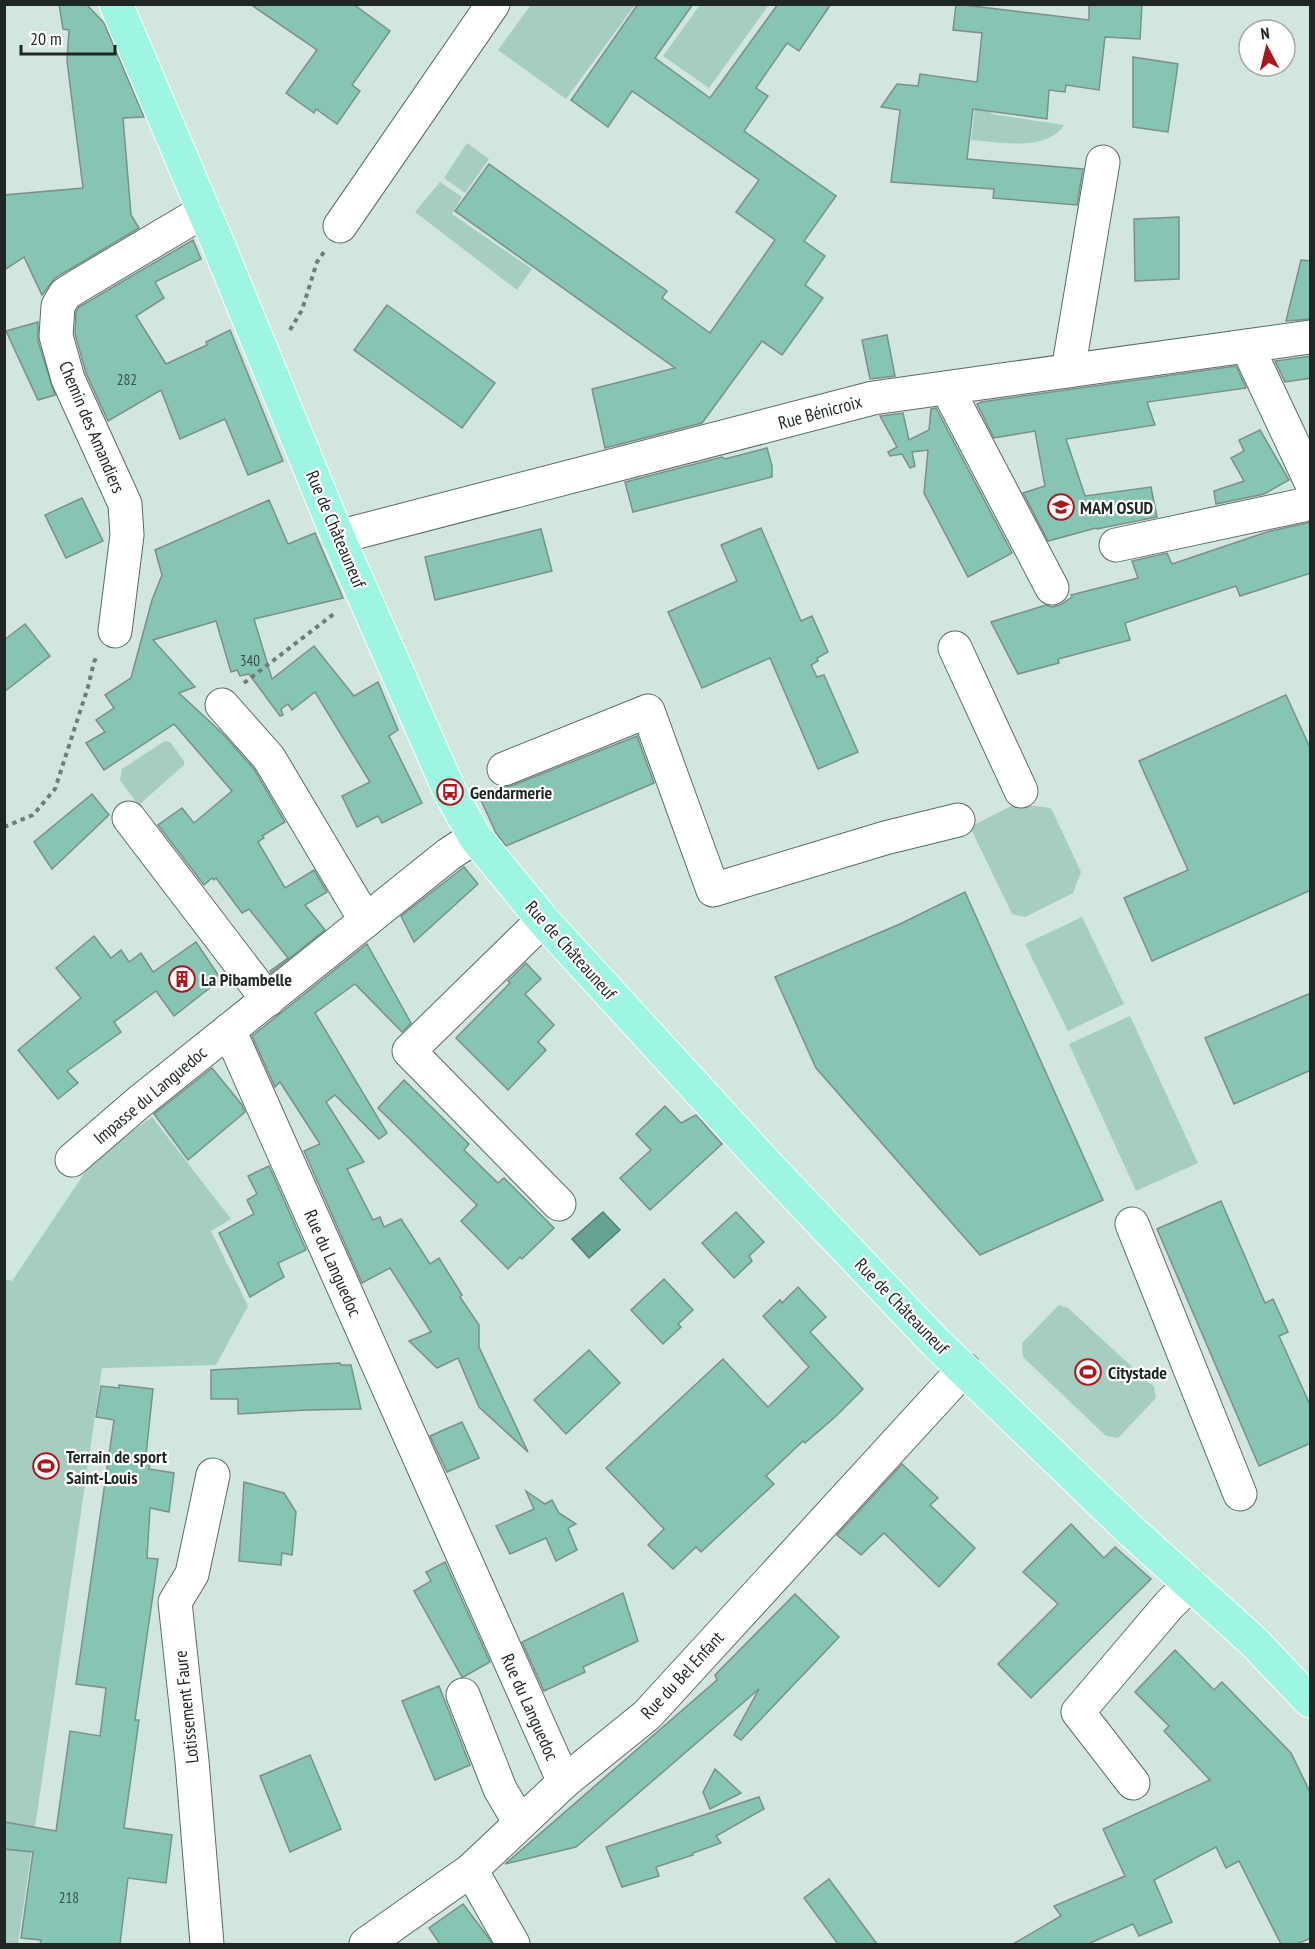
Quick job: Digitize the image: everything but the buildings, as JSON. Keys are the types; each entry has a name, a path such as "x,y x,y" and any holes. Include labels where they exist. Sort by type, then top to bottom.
{"main road":[{"name":"Rue de Châteauneuf","path":"116,4 338,537 450,792 475,837 543,921 813,1214 964,1369 1129,1529 1254,1642 1311,1701"}],"street":[{"path":"340,226 494,4"},
{"path":"1068,371 1103,162"},
{"name":"Chemin des Amandiers","path":"115,631 127,535 125,504 68,379 56,336 58,306 65,294 204,211"},
{"name":"Rue Bénicroix","path":"338,537 873,398 1311,337"},
{"path":"1247,346 1311,480"},
{"path":"946,388 1052,588"},
{"path":"1116,545 1303,505 1311,500"},
{"path":"955,648 1021,791"},
{"path":"222,705 269,758 366,921"},
{"path":"504,769 648,711 713,890 885,838 958,820"},
{"path":"129,818 267,1000"},
{"path":"229,1030 449,854 475,837"},
{"path":"543,921 409,1051 559,1204"},
{"name":"Impasse du Languedoc","path":"72,1160 138,1103 229,1030"},
{"name":"Rue du Languedoc","path":"229,1030 564,1782"},
{"path":"1132,1224 1240,1494"},
{"name":"Rue du Bel Enfant","path":"366,1944 471,1870 564,1782 647,1715 964,1369"},
{"name":"Lotissement Faure","path":"207,1944 192,1761 175,1602 192,1574 213,1475"},
{"path":"1133,1783 1077,1712 1168,1605 1190,1584"},
{"path":"463,1695 500,1789 520,1823"},
{"path":"471,1870 513,1944"}],"path":[{"path":"290,330 302,310 317,262 340,226"},
{"path":"222,705 239,687 315,628"},
{"path":"4,827 33,815 55,789 94,662 115,631"}],"shaded area":[{"path":"765,4 768,6 709,88 663,56 700,5"},
{"path":"531,5 635,5 566,99 498,50"},
{"path":"982,47 999,48 991,114 1064,125 1056,133 1034,142 1008,143 971,140"},
{"path":"467,143 489,159 465,193 444,178"},
{"path":"440,182 462,197 452,214 532,269 517,290 415,212"},
{"path":"165,741 170,742 184,761 184,765 140,804 120,780 122,769"},
{"path":"1015,804 1051,808 1081,872 1073,893 1025,917 1012,914 970,827"},
{"path":"1082,917 1124,1004 1068,1031 1025,944"},
{"path":"1130,1016 1198,1163 1136,1191 1069,1044"},
{"name":"Terrain de sport Saint-Louis","path":"152,1117 231,1219 211,1231 248,1306 216,1365 102,1368 18,1944 5,1944 5,1279 12,1281 94,1159"},
{"path":"603,1212 620,1230 589,1258 572,1239"},
{"name":"Citystade","path":"1059,1305 1068,1308 1154,1387 1156,1398 1118,1438 1106,1436 1023,1357 1022,1343"}],"place":[{"name":"MAM OSUD","path":"1061,507"},
{"name":"Gendarmerie","path":"450,792"},
{"name":"La Pibambelle","path":"182,979"},
{"name":"Citystade","path":"1088,1372"},
{"name":"Terrain de sport Saint-Louis","path":"46,1466"}]}
